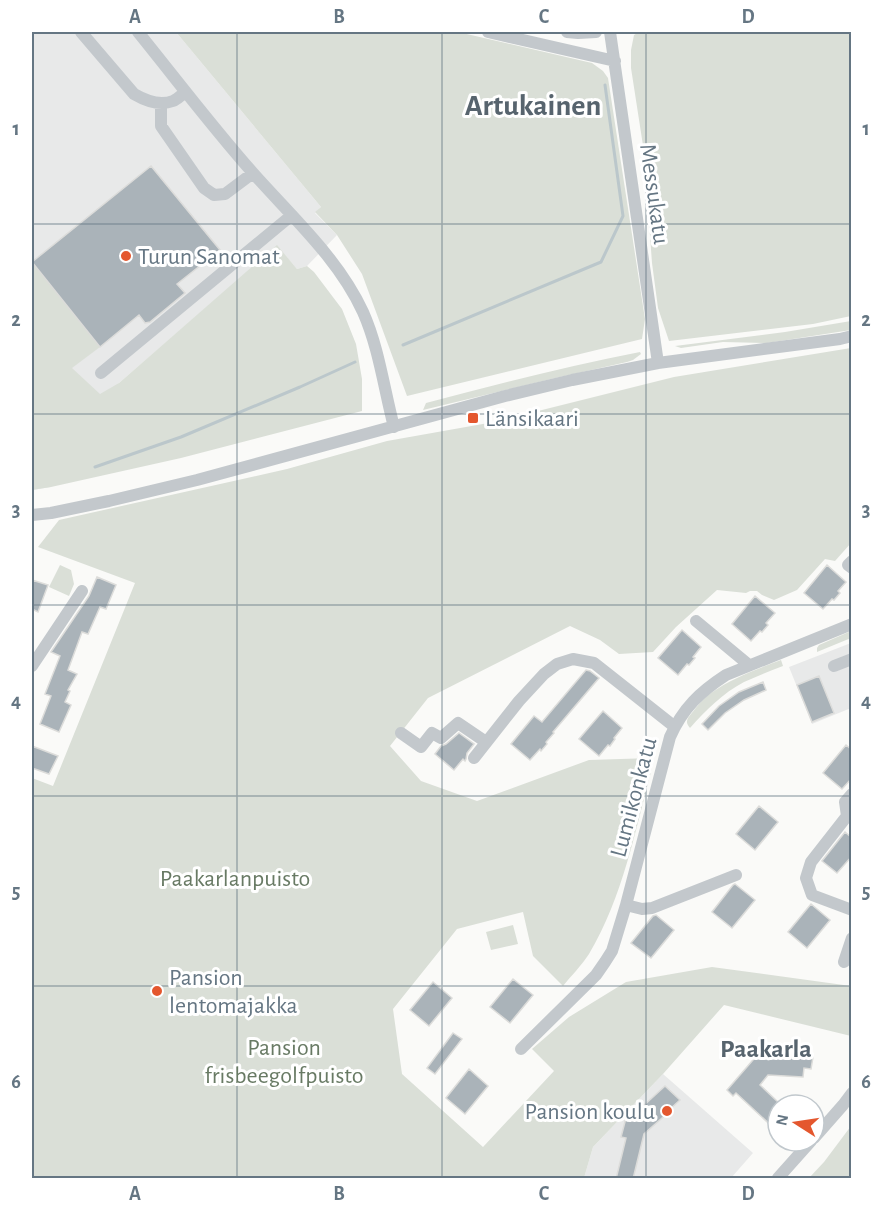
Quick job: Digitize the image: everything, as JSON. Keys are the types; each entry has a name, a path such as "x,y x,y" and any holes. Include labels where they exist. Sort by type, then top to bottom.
{"street":[{"path":"81,32 134,94 144,100 161,103 173,101 186,92"},
{"path":"138,32 253,173 320,248 351,289 363,314 378,358 394,427"},
{"path":"488,32 615,61"},
{"path":"567,32 596,32"},
{"name":"Messukatu","path":"610,32 658,363"},
{"path":"161,103 161,126 204,188 214,195 225,194 253,173"},
{"path":"101,373 292,215"},
{"path":"32,515 109,501 197,480 505,396 572,380 658,363 852,336"},
{"path":"852,561 848,565 852,568"},
{"path":"32,666 82,591"},
{"path":"696,621 749,665"},
{"name":"Lumikonkatu","path":"521,1049 596,975 612,951 665,755 675,727 696,697 726,675 852,624"},
{"path":"474,758 519,701 544,674 557,664 573,659 594,663 675,727"},
{"path":"834,666 852,659"},
{"path":"401,733 421,747 432,732 441,738 458,723 486,742"},
{"path":"852,794 845,802 849,817 811,862 806,878 812,895 852,909"},
{"path":"626,905 642,909 652,908 736,875"},
{"path":"844,962 852,938"},
{"path":"826,1125 852,1093"},
{"path":"778,1179 801,1153"}],"shaded area":[{"path":"32,32 176,32 321,207 315,213 337,235 307,266 297,269 277,246 119,383 51,487 32,490"},
{"path":"851,643 851,708 812,724 789,667"},
{"name":"Pansion koulu","path":"663,1074 753,1153 731,1178 584,1178 593,1147"}],"green space":[{"path":"176,32 458,32 592,63 608,78 645,319 642,339 407,396 362,274 337,235 315,212 321,207"},
{"path":"639,32 851,32 851,316 813,324 669,341 658,308 652,263 644,152 631,68 634,35"},
{"path":"277,245 297,269 307,266 314,272 342,309 356,344 362,379 362,411 181,458 32,490 32,262 100,347 72,368 100,394 119,383"},
{"path":"851,321 851,330 767,343 723,342 681,348 675,346 785,332"},
{"name":"Paakarlanpuisto","path":"851,348 851,543 835,561 825,559 797,590 774,600 757,591 746,593 717,590 676,627 653,652 619,654 600,640 570,626 428,698 390,746 421,781 477,801 589,760 652,758 652,768 634,840 611,910 589,954 563,986 533,956 523,912 457,929 393,1009 402,1074 483,1147 554,1071 532,1049 569,1017 626,982 712,967 851,986 851,1036 724,1005 663,1074 593,1147 584,1178 32,1178 32,778 53,786 135,583 38,547 59,520 287,469 387,441 494,422 674,377"},
{"path":"640,352 641,354 627,362 423,410 426,403 586,363"},
{"path":"60,565 71,570 74,584 69,596 49,587"},
{"path":"851,631 851,638 817,652 819,645"},
{"path":"781,660 783,666 744,682 729,691 690,728 687,723 688,718 708,695 736,678"},
{"path":"513,925 518,944 491,950 486,932"},
{"path":"851,1126 851,1178 809,1178 824,1162"}],"building":[{"name":"Turun Sanomat","path":"151,166 220,250 177,284 185,293 150,322 145,323 139,315 100,347 32,262"},
{"path":"827,565 846,582 838,591 840,593 823,609 804,593"},
{"path":"97,577 116,585 106,609 100,607 88,634 82,632 68,670 77,674 68,690 70,691 65,702 71,705 59,732 40,724 51,696 45,694 60,656 51,652 89,596"},
{"path":"32,580 48,585 38,612 32,609"},
{"path":"755,596 775,613 762,632 760,631 751,641 732,624"},
{"path":"682,630 701,647 693,657 695,658 678,675 658,658"},
{"path":"586,670 599,678 553,732 547,744 530,760 511,744 534,716 542,722"},
{"path":"819,676 834,713 812,722 797,685"},
{"path":"763,682 766,690 744,700 725,713 708,730 702,724 719,706 739,692"},
{"path":"603,711 622,728 610,746 608,745 599,756 579,739"},
{"path":"459,733 474,744 467,753 465,761 463,759 454,770 435,754 441,746"},
{"path":"846,745 852,750 852,778 842,789 823,773"},
{"path":"32,746 58,756 49,774 32,768"},
{"path":"759,806 778,822 755,850 736,834"},
{"path":"845,832 852,838 852,856 837,873 822,861"},
{"path":"735,884 755,900 732,928 712,912"},
{"path":"811,904 830,920 807,948 788,932"},
{"path":"656,915 674,930 651,958 631,943"},
{"path":"513,979 533,995 510,1023 490,1007"},
{"path":"433,982 452,998 429,1026 410,1010"},
{"path":"453,1033 462,1039 435,1074 427,1068"},
{"path":"759,1053 813,1057 811,1069 804,1068 803,1077 768,1075 760,1085 768,1093 766,1093 766,1121 736,1093 733,1096 727,1090"},
{"path":"469,1069 488,1086 465,1114 446,1098"},
{"path":"665,1086 680,1100 644,1134 633,1179 616,1179 626,1138 621,1137 626,1118 630,1118"}],"waterway":[{"path":"403,345 601,262 623,216 605,85"},
{"path":"95,467 181,437 355,362"}],"place":[{"name":"Turun Sanomat","path":"126,256"},
{"name":"Länsikaari","path":"473,418"},
{"name":"Pansion lentomajakka","path":"157,991"},
{"name":"Pansion koulu","path":"667,1111"}],"district":[{"name":"Artukainen","path":"533,105"},
{"name":"Paakarla","path":"766,1048"}],"park label":[{"name":"Pansion frisbeegolfpuisto","path":"284,1061"}]}
